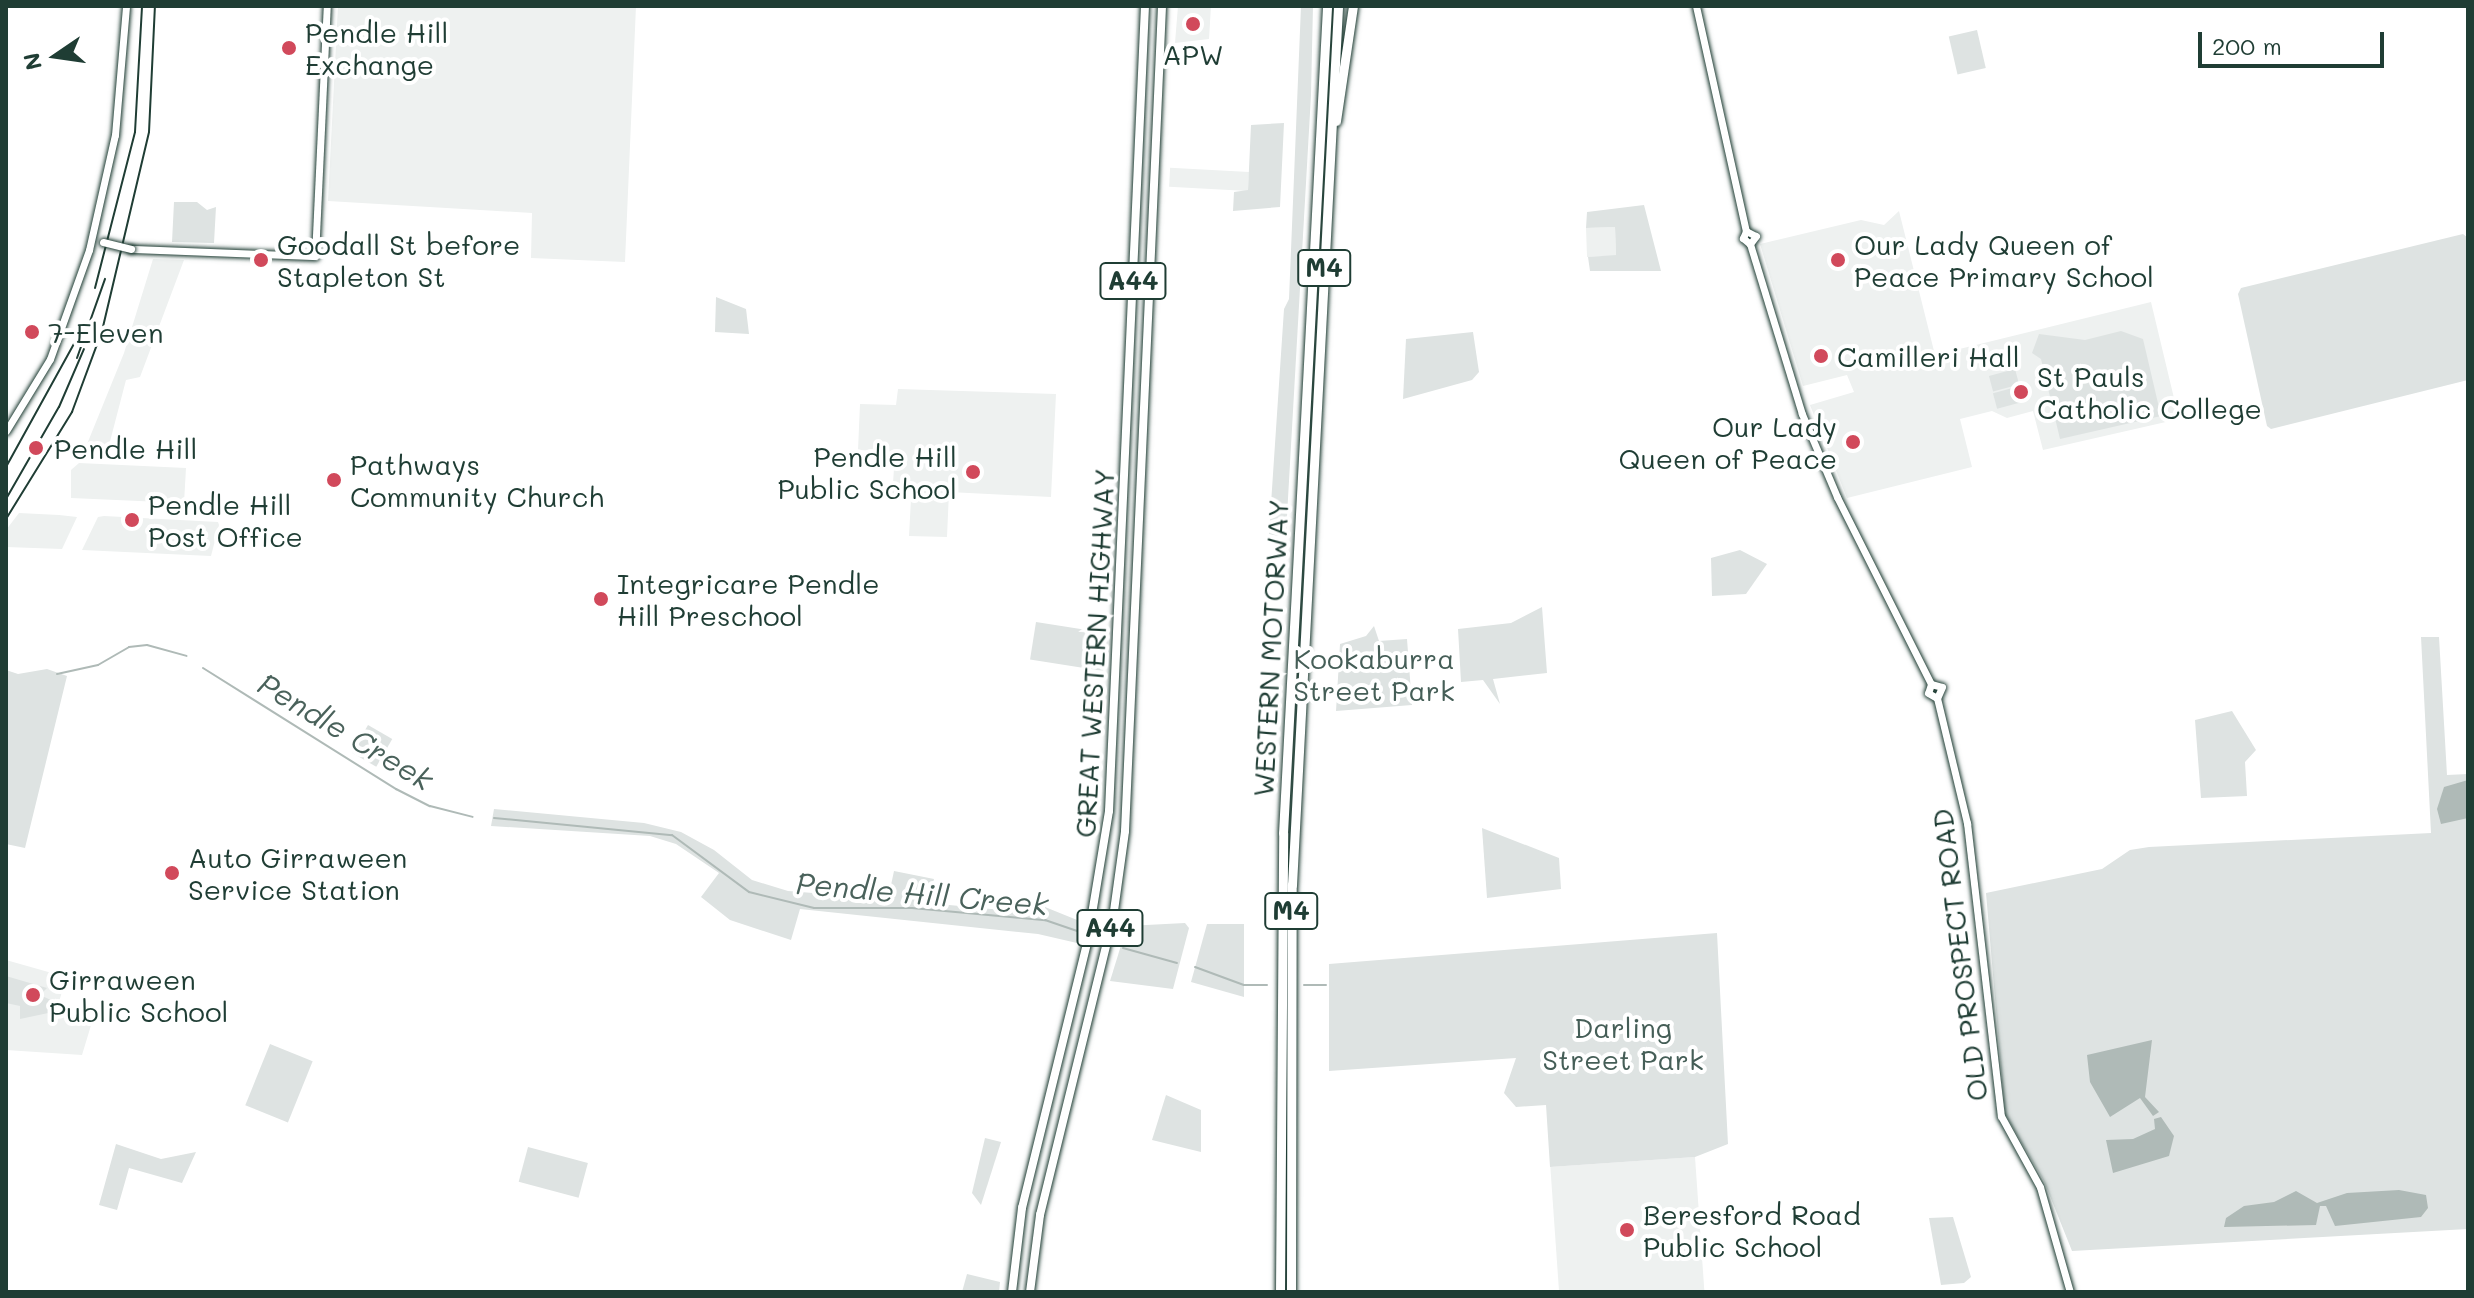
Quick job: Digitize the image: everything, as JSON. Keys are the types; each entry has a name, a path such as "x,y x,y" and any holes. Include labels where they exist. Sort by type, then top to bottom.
{"highway":[{"name":"GREAT WESTERN HIGHWAY","path":"1012,1292 1020,1216 1090,931 1109,811 1145,6"},
{"name":"GREAT WESTERN HIGHWAY","path":"1030,1292 1040,1215 1113,918 1125,831 1162,6"},
{"name":"WESTERN MOTORWAY","path":"1280,1292 1283,833 1327,6"},
{"name":"WESTERN MOTORWAY","path":"1291,1292 1292,885 1338,6"},
{"path":"1331,141 1345,85 1353,6"}],"main road":[{"path":"6,431 50,359 92,238 120,99 126,6"},
{"path":"92,238 131,249 315,256 327,6"},
{"name":"OLD PROSPECT ROAD","path":"1696,6 1746,231 1756,236 1750,244 1816,450 1931,684 1928,693 1937,698 1965,809 2001,1116 2040,1187 2070,1292"}],"shaded area":[{"path":"338,6 636,6 625,262 531,258 532,213 328,201"},
{"name":"APW","path":"1178,6 1211,6 1209,39 1175,43"},
{"path":"1170,168 1249,172 1248,191 1169,187"},
{"name":"St Pauls Catholic College","path":"1899,211 1935,355 2151,302 2179,419 2043,450 2033,411 2007,418 1992,411 1960,419 1972,467 1847,498 1810,405 1854,392 1847,375 1803,386 1760,244 1861,220 1884,225"},
{"path":"1615,227 1616,256 1587,257 1586,228"},
{"path":"153,259 184,260 140,377 126,380 107,453 83,454 124,353"},
{"name":"Pendle Hill Public School","path":"898,389 1056,394 1051,497 949,492 947,537 909,536 911,499 892,499 895,452 858,450 860,404 896,405"},
{"path":"79,463 186,468 184,503 71,498 71,470"},
{"path":"19,513 77,517 62,549 6,547 6,530"},
{"path":"98,517 218,522 219,525 211,556 82,550"},
{"path":"2468,780 2468,818 2441,824 2437,809 2444,787"},
{"name":"Girraween Public School","path":"6,960 66,977 56,1013 92,1022 82,1055 6,1050"},
{"path":"2152,1040 2145,1097 2159,1112 2153,1116 2140,1098 2110,1117 2090,1082 2087,1055"},
{"path":"2161,1117 2174,1136 2169,1156 2113,1173 2106,1140 2133,1139 2155,1129 2154,1119"},
{"name":"Beresford Road Public School","path":"1695,1157 1704,1292 1559,1292 1550,1167"},
{"path":"2399,1190 2426,1195 2428,1208 2421,1217 2335,1226 2326,1206 2320,1206 2316,1225 2224,1227 2226,1218 2244,1206 2274,1202 2296,1191 2317,1203 2347,1193"}],"green space":[{"path":"1301,6 1313,6 1311,95 1286,534 1278,536 1269,534 1284,309 1289,299"},
{"path":"1977,30 1986,68 1958,75 1949,37"},
{"path":"1284,123 1280,207 1233,211 1234,192 1248,190 1251,125"},
{"path":"174,202 197,202 207,210 216,207 214,243 172,242"},
{"path":"1644,205 1661,271 1590,271 1588,257 1616,255 1615,227 1586,228 1587,212"},
{"path":"2463,234 2468,238 2468,380 2271,429 2267,426 2238,294 2241,288"},
{"path":"716,297 746,309 749,334 715,332"},
{"path":"2121,331 2143,339 2161,416 2060,439 2041,359 2032,353 2039,334 2085,340"},
{"path":"1473,332 1479,372 1472,380 1403,399 1406,339"},
{"path":"2015,369 2019,384 1993,391 1989,376"},
{"path":"2020,386 2024,401 1997,409 1993,393"},
{"path":"1740,550 1767,564 1746,594 1712,596 1711,558"},
{"path":"1542,607 1547,673 1493,679 1500,704 1483,680 1461,682 1458,629 1511,623"},
{"path":"1036,622 1109,634 1103,671 1030,660"},
{"name":"Kookaburra Street Park","path":"1374,626 1379,641 1407,639 1412,705 1336,711 1340,644 1366,636"},
{"path":"2421,637 2439,637 2447,775 2468,774 2468,1229 2072,1251 2044,1181 2005,1114 1986,893 2102,869 2130,850 2149,847 2431,833"},
{"path":"47,669 67,676 25,848 6,844 6,670 18,674"},
{"path":"2232,711 2256,750 2245,762 2247,796 2201,798 2195,720"},
{"path":"368,725 392,739 376,767 352,753"},
{"path":"494,809 644,823 681,832 714,850 752,880 788,891 888,899 894,871 934,879 928,903 1043,914 1045,907 1082,922 1077,943 1038,934 800,909 791,940 730,920 701,897 719,873 676,844 650,836 491,826"},
{"path":"1482,828 1559,858 1561,889 1487,898"},
{"path":"1185,923 1189,928 1173,989 1110,981 1127,926"},
{"path":"1207,924 1244,924 1244,997 1191,982"},
{"name":"Darling Street Park","path":"1717,933 1728,1144 1695,1157 1550,1167 1546,1105 1516,1107 1504,1093 1516,1058 1329,1071 1329,964"},
{"path":"6,976 47,988 40,995 53,1001 53,1012 20,1019 20,1006 6,1003"},
{"path":"270,1044 313,1061 288,1122 245,1105"},
{"path":"1166,1095 1201,1110 1201,1152 1152,1140"},
{"path":"985,1138 1001,1142 981,1205 972,1193"},
{"path":"116,1144 161,1159 196,1152 182,1183 129,1168 117,1210 99,1205"},
{"path":"528,1147 588,1163 579,1198 519,1182"},
{"path":"1953,1217 1971,1277 1964,1283 1941,1285 1929,1218"},
{"path":"967,1274 1000,1282 999,1292 962,1292"}],"waterway":[{"name":"Pendle Creek","path":"57,674 98,665 129,647 147,645 187,656"},
{"name":"Pendle Creek","path":"203,668 396,789 430,806 473,817"},
{"name":"Pendle Hill Creek","path":"494,818 672,835 749,892 814,908 912,908 1045,920 1077,931"},
{"name":"Pendle Hill Creek","path":"1123,948 1177,963"},
{"name":"Pendle Hill Creek","path":"1195,967 1244,985 1267,985"},
{"name":"Pendle Hill Creek","path":"1304,985 1326,985"}],"railway":[{"path":"95,288 135,132 142,6"},
{"path":"6,519 72,412 102,331 149,132 155,6"},
{"path":"77,358 105,279"},
{"path":"6,467 74,344"},
{"path":"6,499 59,407 84,349"}],"place":[{"name":"APW","path":"1193,24"},
{"name":"Pendle Hill Exchange","path":"289,48"},
{"name":"Goodall St before Stapleton St","path":"261,260"},
{"name":"Our Lady Queen of Peace Primary School","path":"1838,260"},
{"name":"7-Eleven","path":"32,332"},
{"name":"Camilleri Hall","path":"1821,356"},
{"name":"St Pauls Catholic College","path":"2021,392"},
{"name":"Our Lady Queen of Peace","path":"1853,442"},
{"name":"Pendle Hill","path":"36,448"},
{"name":"Pendle Hill Public School","path":"973,472"},
{"name":"Pathways Community Church","path":"334,480"},
{"name":"Pendle Hill Post Office","path":"132,520"},
{"name":"Integricare Pendle Hill Preschool","path":"601,599"},
{"name":"Auto Girraween Service Station","path":"172,873"},
{"name":"Girraween Public School","path":"33,995"},
{"name":"Beresford Road Public School","path":"1627,1230"}]}
